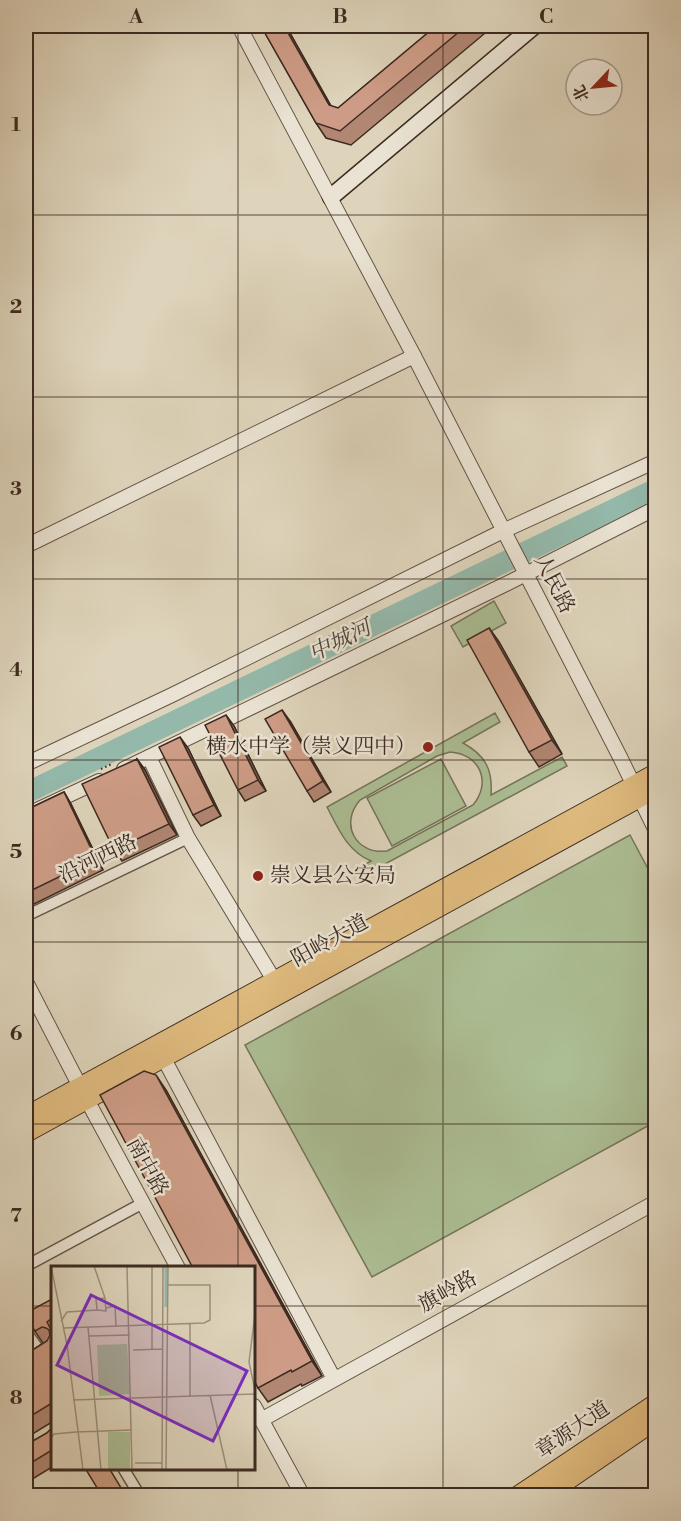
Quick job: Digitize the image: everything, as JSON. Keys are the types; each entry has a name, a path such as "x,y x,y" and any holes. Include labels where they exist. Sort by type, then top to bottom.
{"main road":[{"path":"331,197 534,26"},
{"name":"阳岭大道","path":"26,1116 83,1094 163,1057 636,791 656,773"},
{"name":"阳岭大道","path":"26,1133 83,1094 274,980 636,791 656,789"},
{"name":"章源大道","path":"517,1496 656,1403"},
{"name":"章源大道","path":"545,1496 656,1420"}],"street":[{"name":"人民路","path":"239,26 414,356 656,831"},
{"path":"26,546 414,356"},
{"path":"26,764 506,537 656,461"},
{"path":"26,815 149,758 524,570 656,508"},
{"path":"149,758 188,838 274,980"},
{"name":"沿河西路","path":"26,916 188,838"},
{"name":"南中路","path":"26,982 83,1094 177,1266"},
{"path":"163,1057 334,1378"},
{"name":"旗岭路","path":"261,1420 656,1202"},
{"path":"26,1266 143,1203"},
{"path":"26,1332 38,1357 51,1349"},
{"path":"255,1408 303,1496"},
{"path":"124,1470 140,1496"}],"green space":[{"path":"494,601 506,623 463,647 451,626"},
{"path":"495,713 500,722 463,743 477,753 486,764 491,778 491,795 562,757 567,766 361,877 357,869 371,861 349,845 327,807","holes":["450,752 469,758 480,771 482,787 473,805 387,851 376,851 359,843 351,828 351,819 360,800 437,756"]},
{"path":"441,759 466,806 392,846 367,798"},
{"path":"630,835 655,882 655,1122 372,1277 245,1045"}],"building":[{"path":"261,26 284,26 329,105 338,108 436,26 466,26 340,131 316,123"},
{"path":"489,628 552,740 529,752 467,640"},
{"path":"282,710 323,781 307,791 265,719"},
{"path":"226,715 258,780 238,790 205,725"},
{"path":"180,737 214,805 193,815 159,747"},
{"path":"137,759 169,824 114,850 82,784"},
{"path":"64,792 96,859 26,893 26,810"},
{"path":"144,1071 156,1075 312,1361 258,1388 255,1382 255,1266 192,1266 100,1095"},
{"path":"51,1300 51,1319 47,1322 51,1330 51,1404 26,1419 26,1354 47,1341 50,1335 46,1328 42,1327 35,1331 26,1318 26,1313"},
{"path":"51,1429 51,1451 26,1466 26,1445"},
{"path":"86,1470 110,1470 126,1496 102,1496"}],"waterway":[{"name":"中城河","path":"26,793 656,489"}],"place":[{"name":"横水中学（崇义四中）","path":"428,747"},
{"name":"崇义县公安局","path":"258,876"}]}
